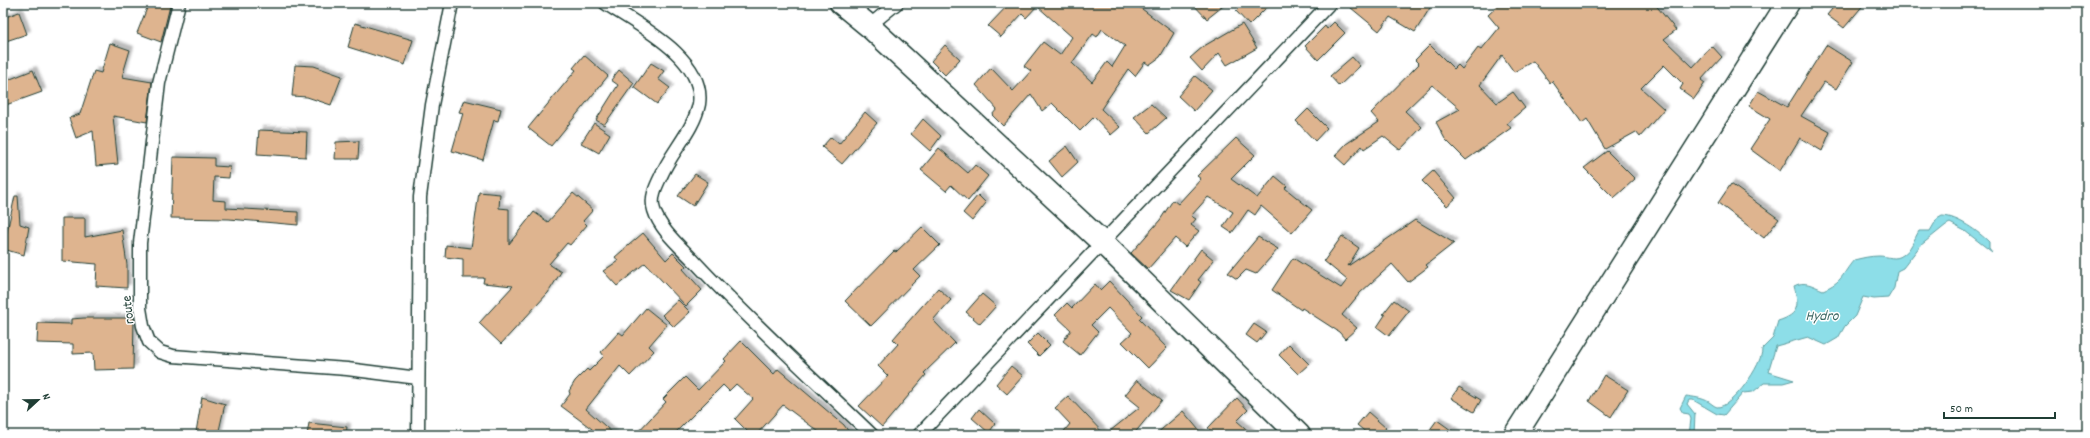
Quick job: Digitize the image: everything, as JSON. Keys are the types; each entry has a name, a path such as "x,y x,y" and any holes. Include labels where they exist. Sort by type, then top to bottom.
{"highway":[{"path":"1516,435 1788,3"},
{"path":"857,11 1103,243 1299,435"}],"street":[{"name":"route","path":"180,3 159,83 140,243 140,308 143,326 149,342 160,352 174,356 347,369 418,378"},
{"path":"418,435 420,197 432,105 452,3"},
{"path":"605,3 666,43 685,63 696,82 699,93 699,104 690,125 663,171 652,200 654,210 662,225 714,282 872,435"},
{"path":"857,11 896,3"},
{"path":"919,435 1330,3"}],"water":[{"name":"Hydro","path":"1942,216 1954,219 1974,229 1989,242 1989,248 1992,252 1965,231 1950,223 1946,225 1920,246 1903,268 1897,271 1894,288 1888,298 1874,299 1863,297 1855,316 1845,326 1838,338 1826,345 1808,337 1776,346 1768,372 1794,380 1783,383 1764,383 1753,392 1743,393 1724,415 1717,414 1693,400 1689,400 1687,404 1695,414 1694,435 1689,435 1691,419 1689,414 1683,413 1680,408 1686,396 1704,400 1717,407 1723,405 1738,393 1746,384 1758,365 1762,349 1773,338 1778,321 1794,312 1797,304 1797,298 1794,286 1798,284 1805,284 1812,285 1823,290 1839,281 1854,260 1876,256 1894,258 1900,257 1906,253 1919,231 1930,231 1937,219"}],"building":[{"path":"149,3 162,3 170,6 161,42 137,33"},
{"path":"1010,3 1134,3 1174,33 1160,57 1149,65 1145,62 1135,76 1128,69 1101,109 1120,127 1111,135 1094,117 1080,131 1052,103 1042,111 1031,94 1003,126 992,115 997,109 976,85 991,68 1013,91 1031,71 1024,66 1043,42 1060,55 1072,37 1037,6 1026,18 1022,14 1001,37 988,26","holes":["1102,29 1125,46 1112,67 1107,62 1092,82 1072,63 1093,34 1097,37"]},
{"path":"1192,3 1227,3 1207,19"},
{"path":"1244,3 1271,3 1249,25 1236,11"},
{"path":"1345,3 1433,3 1415,32 1390,17 1379,31"},
{"path":"1501,3 1654,3 1676,30 1664,39 1693,67 1712,46 1722,57 1701,80 1705,83 1694,99 1680,89 1683,84 1664,65 1641,88 1664,109 1640,137 1636,132 1605,149 1587,119 1582,123 1552,81 1550,83 1533,61 1514,72 1502,55 1480,85 1497,103 1513,92 1525,108 1507,123 1511,128 1466,160 1445,139 1436,122 1460,109 1432,85 1405,111 1422,127 1400,150 1383,136 1364,149 1362,146 1345,165 1335,156 1346,144 1379,122 1371,113 1419,64 1415,60 1430,45 1454,69 1458,65 1462,69 1478,48 1481,50 1499,28 1488,15"},
{"path":"1837,3 1865,3 1844,28 1827,15"},
{"path":"19,12 27,34 3,42 3,18"},
{"path":"1334,22 1345,33 1318,60 1305,46 1325,26 1327,29"},
{"path":"355,23 413,40 405,65 348,47"},
{"path":"1242,24 1257,48 1227,65 1219,53 1202,71 1190,58 1204,46"},
{"path":"110,43 130,50 122,77 152,82 147,122 113,116 118,164 96,166 93,131 76,138 69,118 80,114 94,71 101,73"},
{"path":"945,45 960,59 945,75 931,61"},
{"path":"1826,45 1853,62 1836,89 1824,82 1801,116 1830,132 1822,151 1800,138 1780,171 1750,149 1770,119 1749,106 1758,91 1787,107"},
{"path":"584,55 608,76 551,146 528,128 576,70 573,68"},
{"path":"1352,57 1360,66 1339,86 1330,76"},
{"path":"651,63 664,71 658,79 670,88 657,104 634,87"},
{"path":"295,65 314,66 342,76 331,105 307,97 292,96"},
{"path":"33,70 42,92 3,106 3,82"},
{"path":"619,70 634,83 604,125 596,120 618,85 611,80"},
{"path":"1195,76 1212,90 1194,111 1178,96"},
{"path":"464,100 501,109 498,121 494,120 483,160 452,151 463,113 459,112"},
{"path":"1151,104 1166,118 1149,133 1134,117"},
{"path":"1308,109 1327,128 1315,141 1296,121"},
{"path":"865,112 877,123 842,164 822,147 831,137 839,144"},
{"path":"923,119 941,136 930,151 911,134"},
{"path":"594,123 610,134 599,153 581,143"},
{"path":"259,130 307,132 306,157 257,154"},
{"path":"1236,138 1255,155 1231,179 1257,198 1275,176 1287,186 1285,188 1312,210 1292,233 1261,206 1255,215 1248,210 1232,233 1223,227 1233,212 1208,197 1191,216 1196,219 1191,225 1199,231 1185,247 1175,238 1148,269 1131,253 1160,220 1173,200 1178,204 1201,179 1197,176"},
{"path":"359,141 358,159 335,159 336,142"},
{"path":"1067,146 1078,162 1062,177 1049,161"},
{"path":"939,148 968,173 975,165 988,176 968,201 951,185 946,191 921,170"},
{"path":"1607,151 1635,179 1614,198 1584,168"},
{"path":"173,157 214,158 214,166 230,167 229,178 214,177 213,200 226,201 226,208 298,212 298,225 229,219 171,218"},
{"path":"1433,171 1456,198 1447,206 1422,181"},
{"path":"695,174 708,182 693,206 678,196"},
{"path":"1731,184 1779,219 1764,238 1718,203"},
{"path":"479,192 500,194 499,208 509,209 509,244 534,212 548,222 573,193 593,210 583,221 587,225 570,245 567,243 549,264 561,272 548,293 501,344 479,323 513,286 483,283 484,278 463,278 463,259 445,257 446,245 471,248"},
{"path":"978,195 986,203 972,221 963,213"},
{"path":"15,196 18,196 20,224 29,227 24,255 3,249"},
{"path":"62,218 85,218 85,237 122,230 127,265 127,288 96,286 97,264 62,261"},
{"path":"1415,220 1454,243 1426,265 1428,267 1408,282 1392,264 1360,293 1342,315 1357,328 1345,339 1339,332 1302,308 1301,310 1272,290 1293,258 1341,288 1347,280 1324,261 1342,236 1359,248 1348,266"},
{"path":"922,227 940,245 914,270 920,276 871,326 845,301 894,251 896,252"},
{"path":"643,233 666,260 673,253 686,266 683,269 702,290 686,306 645,263 617,286 603,271 618,261 615,257"},
{"path":"1258,237 1278,249 1256,274 1246,270 1237,279 1228,273"},
{"path":"1201,249 1214,260 1198,280 1201,282 1189,300 1171,290"},
{"path":"1109,281 1142,316 1139,319 1167,348 1148,368 1122,342 1132,333 1108,308 1091,325 1098,332 1080,355 1063,341 1071,330 1055,315 1067,303 1072,308 1095,284 1100,290"},
{"path":"938,288 951,300 933,320 955,343 924,373 926,375 882,427 859,406 888,376 878,366 898,344 893,339"},
{"path":"982,294 996,306 980,324 966,312"},
{"path":"678,300 690,312 674,327 662,315"},
{"path":"1394,300 1409,311 1389,336 1377,327 1385,315 1383,314"},
{"path":"646,308 667,325 649,346 654,351 630,376 620,366 586,409 615,435 587,435 592,429 561,406 570,394 569,391 575,381 587,369 589,371 604,356 601,352 619,332 623,335"},
{"path":"134,318 133,369 94,370 93,353 73,354 73,344 37,343 38,323 71,324 71,319"},
{"path":"1254,324 1266,332 1257,343 1246,335"},
{"path":"1038,333 1050,345 1039,356 1027,344"},
{"path":"741,341 774,374 778,369 844,425 851,435 823,435 783,405 756,435 751,435 735,419 753,399 736,384 729,391 723,385 673,435 635,435 666,402 663,399 685,377 698,390 726,361 724,359"},
{"path":"1289,344 1309,364 1298,374 1279,355"},
{"path":"1011,366 1023,376 1007,394 996,384"},
{"path":"1604,375 1628,390 1611,417 1589,401"},
{"path":"1137,380 1162,400 1133,435 1105,435 1140,407 1125,395"},
{"path":"1459,387 1481,400 1474,412 1451,398"},
{"path":"1068,396 1105,435 1061,435 1070,424 1055,408"},
{"path":"202,397 225,404 218,435 196,432"},
{"path":"1237,398 1248,410 1237,421 1253,435 1216,435 1208,428"},
{"path":"979,409 995,424 989,433 972,418"},
{"path":"1183,411 1203,435 1155,435"},
{"path":"1368,412 1386,428 1380,435 1369,435 1357,425"},
{"path":"1437,420 1458,435 1426,435"},
{"path":"309,423 347,427 346,435 307,435"}]}
